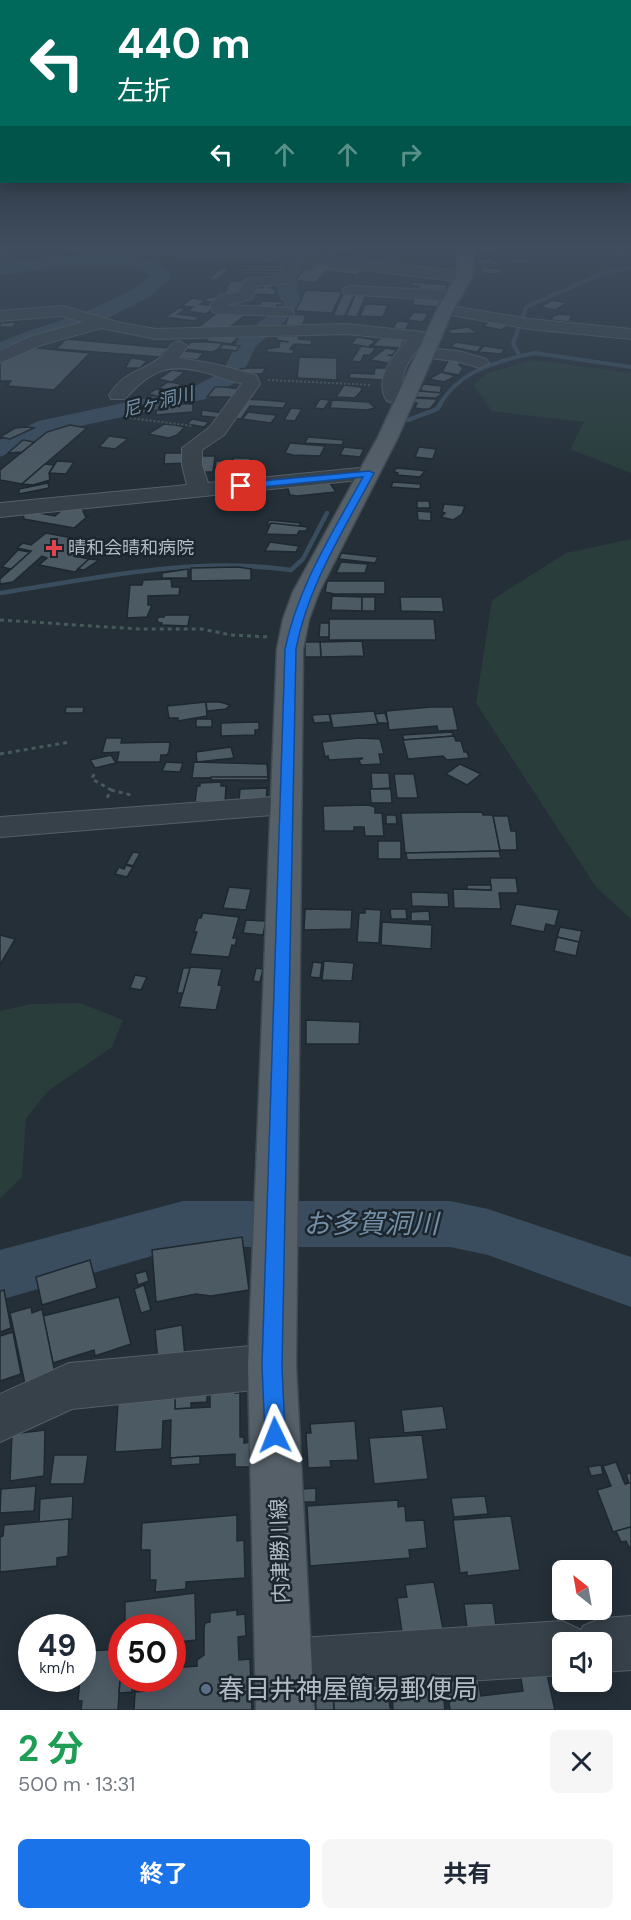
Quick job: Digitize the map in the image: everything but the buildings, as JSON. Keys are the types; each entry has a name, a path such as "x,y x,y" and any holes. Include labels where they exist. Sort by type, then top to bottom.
{"main road":[{"name":"内津勝川線","path":"284,1688 272,1366 292,638 306,592 369,473 398,393 435,325"}],"street":[{"path":"8,333 37,325"},
{"path":"0,358 35,341 93,325"},
{"path":"106,325 136,332 188,335 346,329 366,325"},
{"path":"118,395 134,378 167,360 188,335 200,325"},
{"path":"343,325 346,329"},
{"path":"449,325 458,356 480,363"},
{"path":"538,325 631,334"},
{"path":"167,360 215,369 235,377 250,379 251,384 217,431 192,448 192,465 199,490"},
{"path":"0,510 369,473"},
{"path":"0,827 286,806"},
{"path":"0,1418 69,1386 272,1366"},
{"path":"612,1644 631,1643"},
{"path":"284,1688 552,1649"}],"path":[{"path":"250,379 398,393"},
{"path":"123,414 129,418 157,420 217,431"},
{"path":"0,620 139,629 202,629 231,635 292,638"},
{"path":"0,754 70,742"},
{"path":"94,774 92,779 111,790 103,807 105,819"}],"green space":[{"path":"533,360 631,373 631,473 570,449 584,422 492,411 473,385 488,373"},
{"path":"631,539 631,919 596,887 476,703 492,600 566,553"},
{"path":"80,1003 123,1020 112,1047 48,1091 26,1118 22,1177 0,1198 0,1011 31,1004"}],"waterway":[{"path":"0,350 69,325"},
{"name":"尼ヶ洞川","path":"0,450 47,426 86,420 198,394 232,375 247,343 266,325"},
{"path":"520,325 513,344 520,356"},
{"path":"520,356 535,353 631,367"},
{"path":"440,404 448,393 465,378 485,367 520,356"},
{"path":"408,420 437,409 441,403"},
{"path":"0,593 109,575 181,567 254,566 291,570 303,559 327,513"},
{"name":"お多賀洞川","path":"0,1275 183,1224 450,1224 488,1232 631,1282"}],"place":[{"name":"晴和会晴和病院","path":"54,548"},
{"name":"春日井神屋簡易郵便局","path":"206,1689"}],"route":[{"path":"241,486 369,473 306,592 296,619 290,649 272,1366 275,1435"}]}
